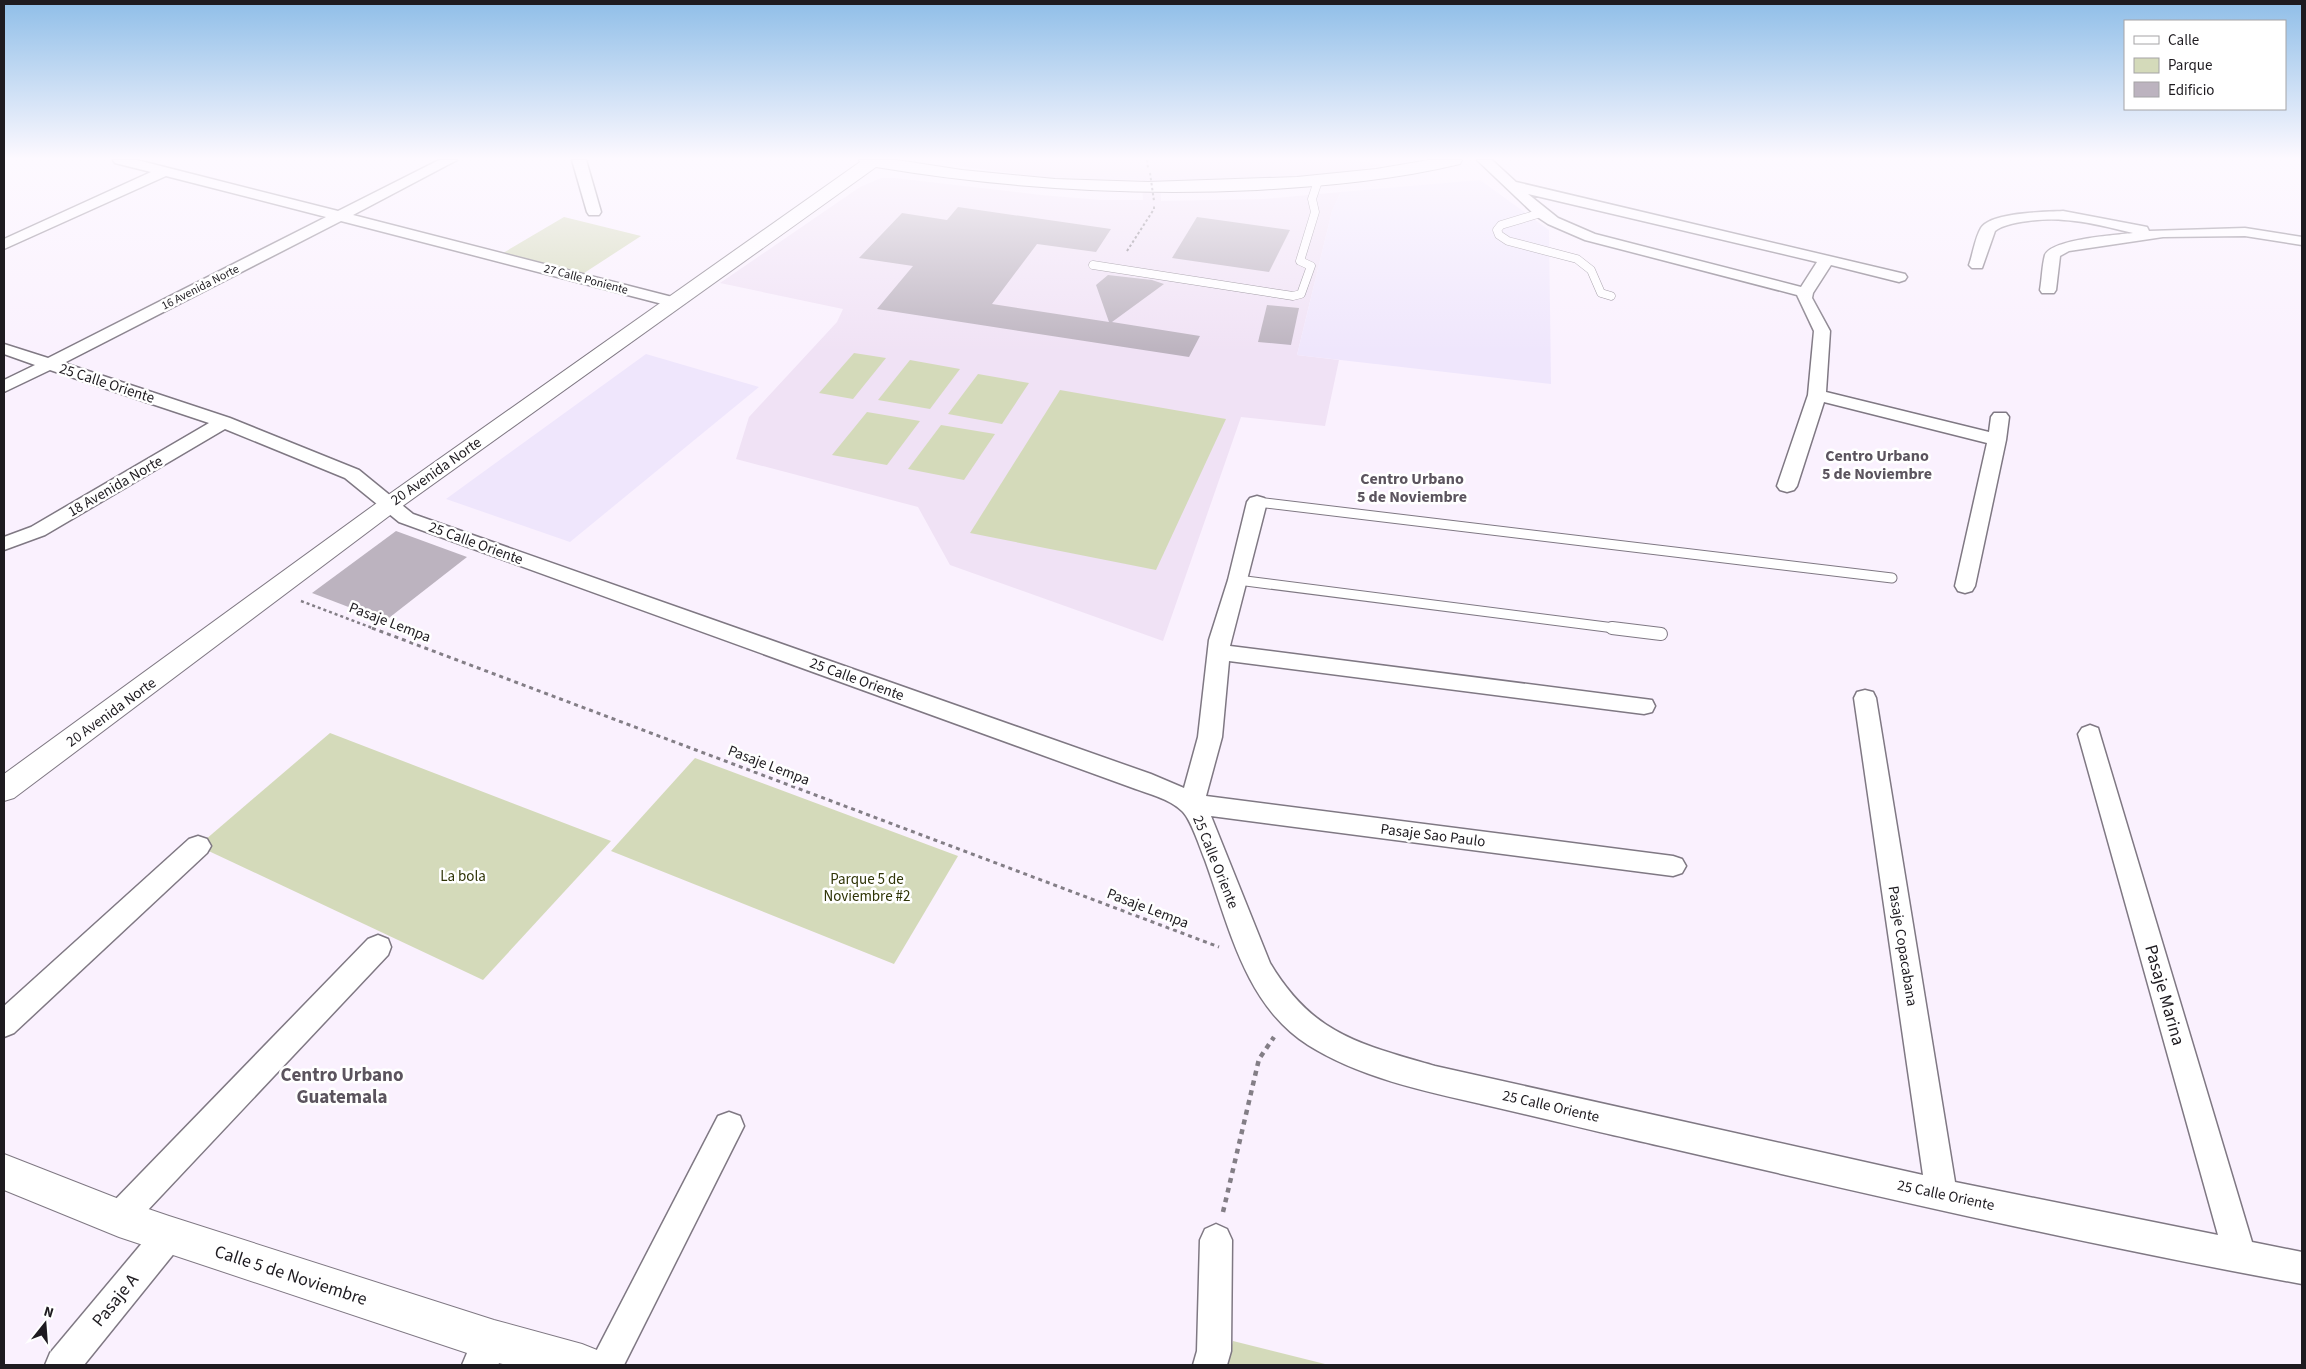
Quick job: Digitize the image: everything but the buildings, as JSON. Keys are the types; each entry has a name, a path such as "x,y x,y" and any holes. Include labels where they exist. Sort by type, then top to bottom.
{"street":[{"path":"4,244 48,224"},
{"name":"16 Avenida Norte","path":"4,387 325,224"},
{"name":"27 Calle Poniente","path":"372,224 674,302"},
{"name":"20 Avenida Norte","path":"4,790 276,591 389,505 782,224"},
{"path":"1561,224 1590,237 1777,284 1805,293"},
{"path":"1679,224 1899,277"},
{"path":"1977,266 1988,229 1997,224"},
{"path":"2113,224 2163,233"},
{"path":"2048,290 2053,255 2058,250 2163,233 2245,232 2302,241"},
{"path":"1787,486 1817,395 1822,331 1804,298 1805,293 1828,259"},
{"name":"25 Calle Oriente","path":"4,349 224,422 352,474 406,518 1142,781 1192,804 1212,844 1255,960 1275,995 1289,1013 1316,1034 1362,1058 1435,1080 1941,1195 2302,1268"},
{"path":"1817,395 1997,440"},
{"path":"1965,586 1997,440 2000,416"},
{"name":"18 Avenida Norte","path":"4,544 38,531 224,422"},
{"path":"1192,804 1210,737 1220,640 1238,580 1257,502"},
{"path":"1220,652 1644,706"},
{"name":"Pasaje Copacabana","path":"1865,698 1941,1195"},
{"name":"Pasaje Marina","path":"2090,734 2240,1256"},
{"name":"Pasaje Sao Paulo","path":"1192,804 1673,866"},
{"path":"4,1024 198,846"},
{"path":"119,1218 378,947"},
{"path":"606,1365 729,1126"},
{"name":"Calle 5 de Noviembre","path":"4,1172 119,1218 487,1353 582,1365"},
{"name":"Pasaje A","path":"62,1365 169,1235"},
{"path":"1210,1365 1214,1351 1216,1240"}],"lane":[{"path":"1092,265 1293,296 1301,294 1311,266 1300,261 1311,224"},
{"path":"1505,224 1497,230 1499,235 1508,241 1577,259 1591,270 1601,294 1611,296"},
{"path":"1257,502 1892,578"},
{"path":"1238,580 1660,634"}],"path":[{"path":"1116,268 1144,224"},
{"name":"Pasaje Lempa","path":"276,591 1255,960"},
{"path":"1216,1240 1259,1059 1289,1013"}],"shaded area":[{"path":"806,224 1329,224 1297,355 1339,360 1325,426 1241,417 1163,641 950,565 918,507 736,459 749,417 837,322 843,309 720,283"},
{"path":"1329,224 1541,224 1549,230 1551,384 1297,355"},
{"path":"646,354 759,387 570,542 446,499"}],"green space":[{"path":"552,224 592,224 641,236 578,277 498,256"},
{"path":"854,353 886,358 853,399 819,393"},
{"path":"910,360 960,369 930,409 878,400"},
{"path":"978,374 1029,383 1002,424 948,414"},
{"path":"1060,390 1226,419 1156,570 970,533"},
{"path":"867,412 920,421 887,465 832,455"},
{"path":"941,425 995,434 964,480 908,469"},
{"name":"La bola","path":"330,733 611,841 483,980 198,846"},
{"name":"Parque 5 de Noviembre #2","path":"695,758 958,856 894,964 611,851"},
{"path":"1233,1341 1329,1365 1227,1365"}],"district":[{"name":"Centro Urbano 5 de Noviembre","path":"1877,464"},
{"name":"Centro Urbano 5 de Noviembre","path":"1412,487"},
{"name":"Centro Urbano Guatemala","path":"342,1085"}]}
